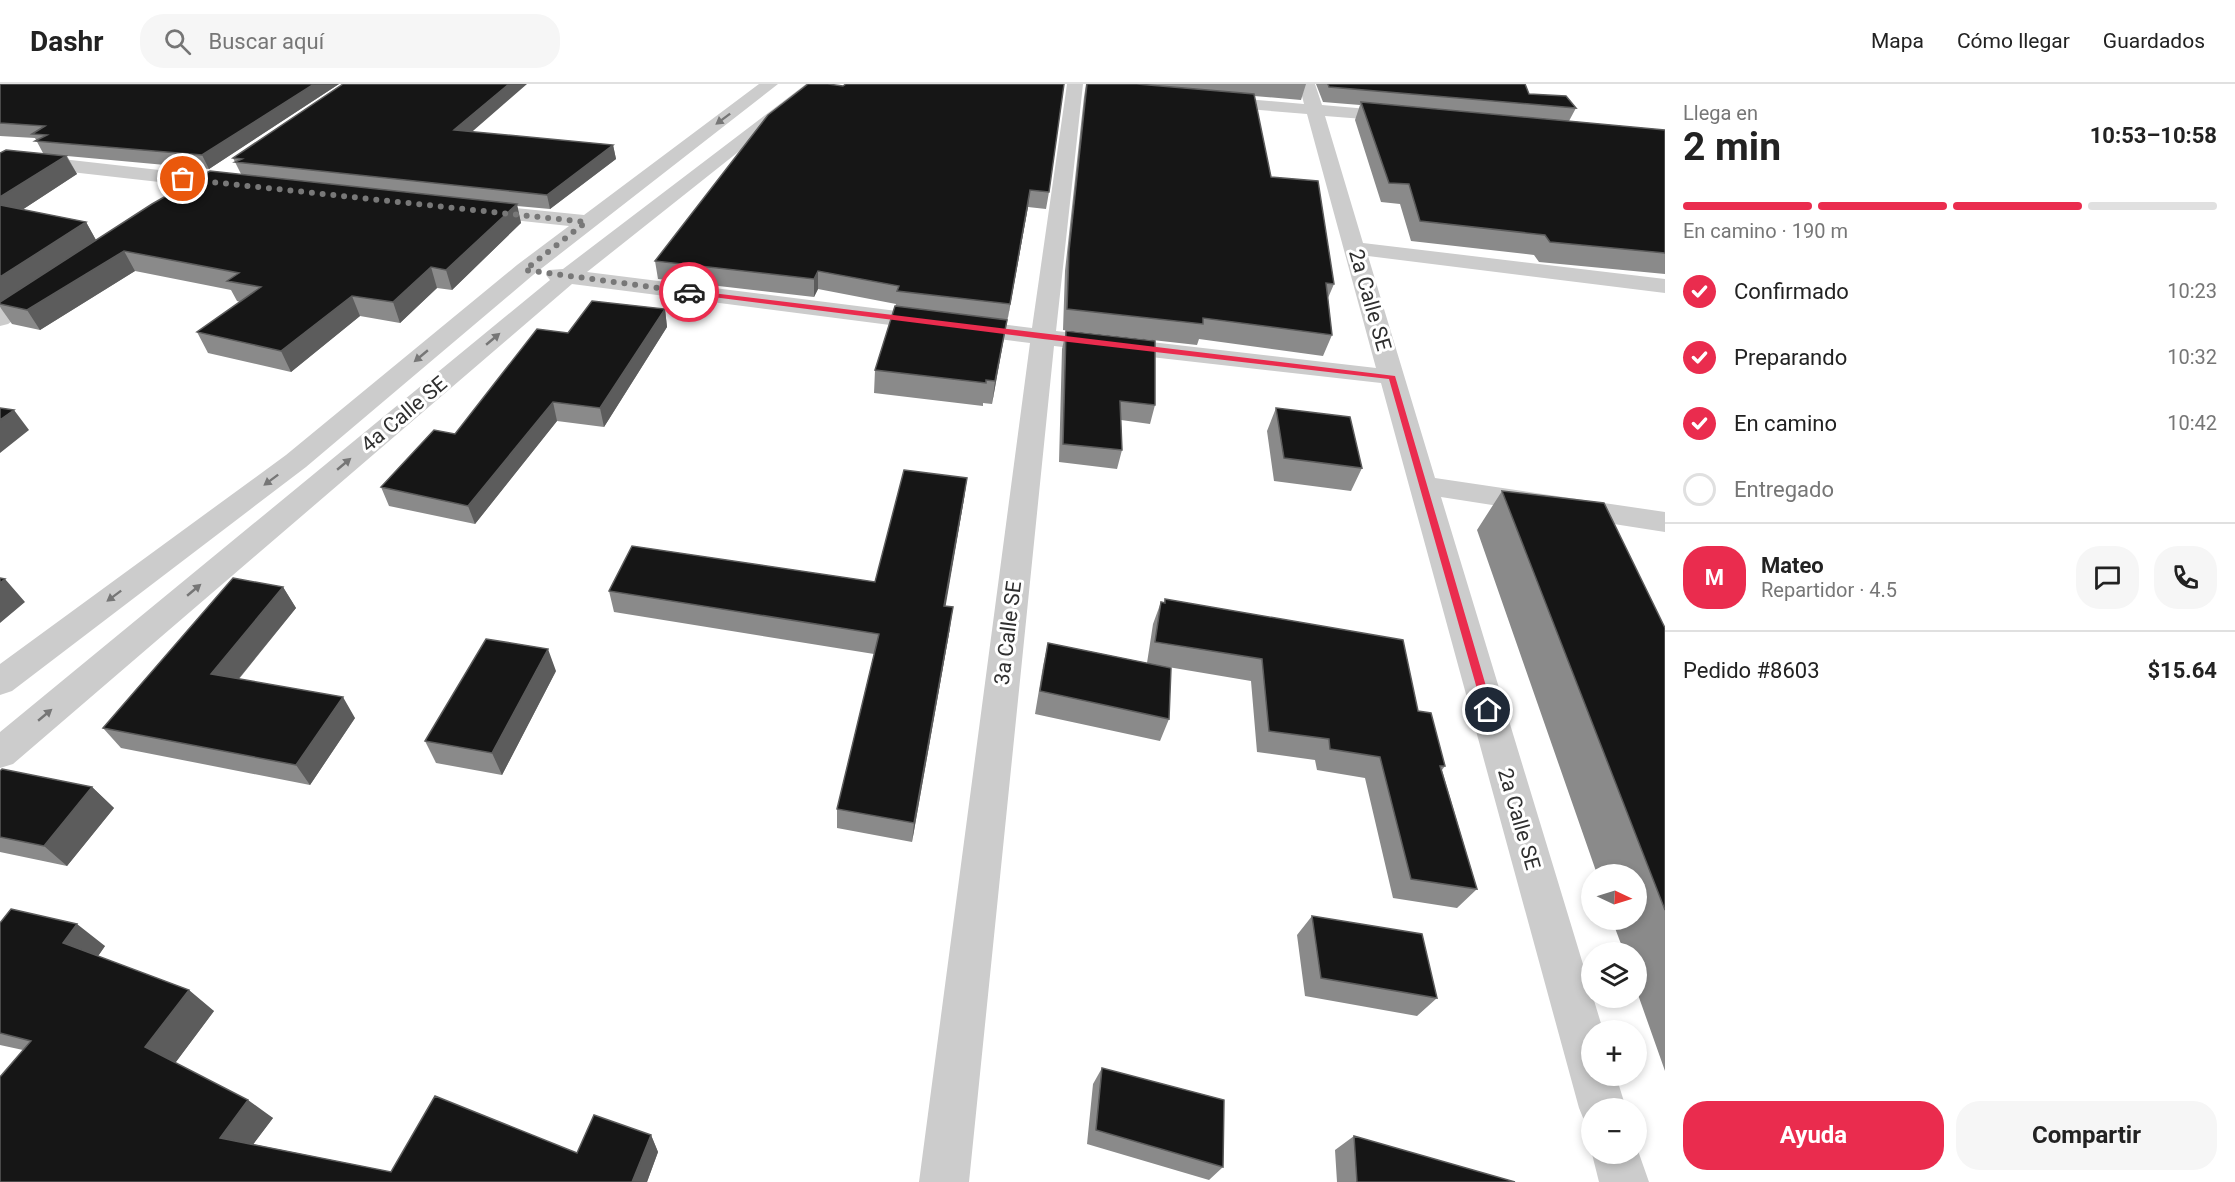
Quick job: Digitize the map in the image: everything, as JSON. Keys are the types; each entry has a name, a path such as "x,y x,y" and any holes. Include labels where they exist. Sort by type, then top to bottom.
{"street":[{"name":"4a Calle SE","path":"0,682 296,461 525,270 770,84"},
{"name":"4a Calle SE","path":"0,753 568,276 816,84"},
{"name":"3a Calle SE","path":"944,1182 1073,88"},
{"path":"1189,99 1311,97 1420,118"},
{"name":"2a Calle SE","path":"1311,97 1581,1032"},
{"path":"0,158 253,186"},
{"path":"176,201 235,162"},
{"path":"456,208 586,222"},
{"path":"1355,248 1665,286"},
{"path":"525,270 1043,337 1392,377"},
{"path":"0,319 59,280"},
{"path":"1423,485 1665,522"},
{"path":"1619,1164 1624,1182"}],"building":[{"path":"0,84 314,84 202,155 35,141 47,135 32,134 45,126 0,123"},
{"path":"343,84 509,84 454,130 613,145 547,195 235,162 242,159 233,158"},
{"path":"808,84 843,86 846,84 1064,84 1049,192 1030,190 1010,304 897,291 899,286 818,271 814,279 655,261 768,115"},
{"path":"1087,84 1137,84 1254,94 1271,177 1318,181 1334,284 1326,283 1332,335 1203,318 1203,324 1067,309 1069,251"},
{"path":"1328,84 1525,84 1529,94 1566,96 1576,108 1329,87"},
{"path":"1361,102 1665,130 1665,253 1550,242 1545,235 1420,221 1409,184 1389,183"},
{"path":"6,150 66,156 0,197 0,153"},
{"path":"210,171 517,204 446,270 431,267 393,302 352,296 281,351 197,332 261,287 227,281 239,273 124,251 27,310 0,304 152,204"},
{"path":"0,205 86,222 0,277"},
{"path":"592,301 665,309 600,408 553,402 468,506 381,487 434,430 455,434 537,329 568,333"},
{"path":"895,306 1007,320 995,381 986,380 986,383 875,370"},
{"path":"1066,331 1155,341 1155,405 1120,401 1122,450 1063,444"},
{"path":"0,408 14,410 0,420"},
{"path":"1276,408 1350,417 1362,468 1284,458"},
{"path":"904,470 967,478 944,606 953,607 914,823 837,809 879,634 609,591 632,546 875,582"},
{"path":"1502,491 1604,503 1665,628 1665,910"},
{"path":"233,578 283,587 211,674 343,697 296,765 103,728"},
{"path":"1165,599 1403,640 1418,711 1431,713 1445,766 1440,766 1477,889 1411,879 1380,757 1330,749 1329,739 1269,731 1262,659 1155,642 1161,602 1165,603"},
{"path":"486,639 548,649 492,753 425,741"},
{"path":"1048,643 1171,668 1169,719 1040,691"},
{"path":"2,769 92,787 44,846 0,837 0,771"},
{"path":"11,909 77,924 63,943 189,990 145,1047 248,1100 220,1138 391,1172 435,1096 577,1153 594,1115 651,1135 632,1182 0,1182 0,1077 31,1041 0,1033 0,923"},
{"path":"1312,916 1422,934 1437,998 1321,978"},
{"path":"1102,1068 1224,1100 1223,1167 1096,1130"},
{"path":"1354,1136 1515,1182 1357,1182"}],"way so far":[{"path":"183,179 586,222 525,270 689,292"}],"route":[{"path":"689,292 1043,337 1392,377 1488,710"}]}
